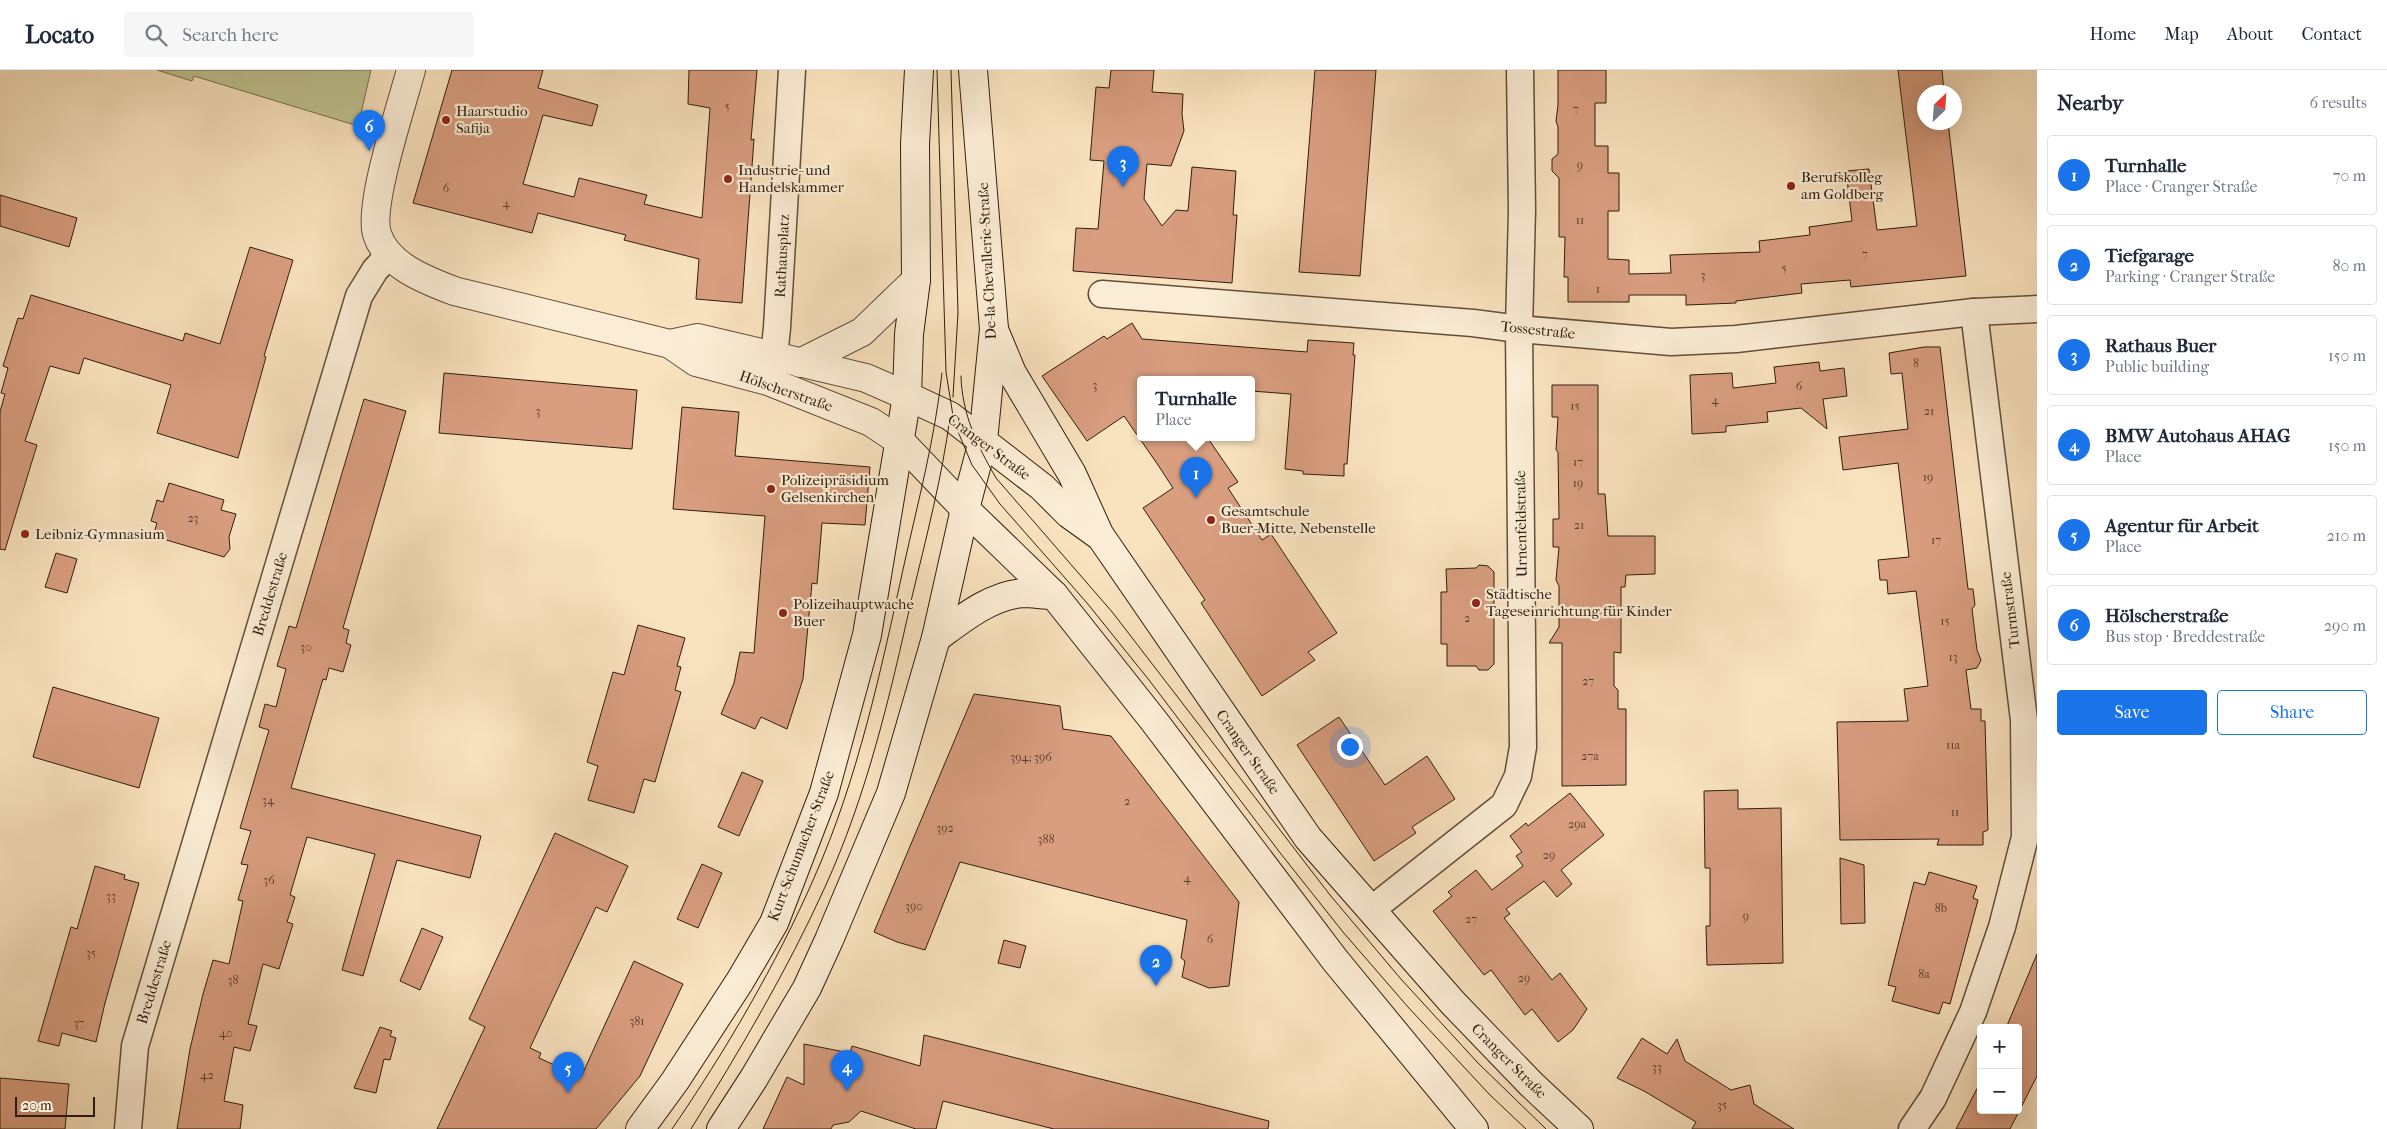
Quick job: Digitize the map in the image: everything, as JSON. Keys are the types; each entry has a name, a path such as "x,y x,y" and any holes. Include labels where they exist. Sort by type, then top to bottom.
{"main road":[{"path":"389,255 377,234 375,206 411,70"},
{"path":"919,70 915,144 916,280 909,334 906,396 901,442 964,509 1054,595 1154,721 1335,960 1474,1129"},
{"name":"De-la-Chevallerie-Straße","path":"964,509 983,441 994,329 973,70"},
{"name":"Hölscherstraße","path":"389,255 420,278 454,291 670,344 696,362 771,369 800,362 866,378 906,396"},
{"path":"800,362 862,332 916,280"},
{"path":"994,329 1012,373 1072,474 1101,537"},
{"name":"Hölscherstraße","path":"771,369 870,422 901,442"},
{"name":"Cranger Straße","path":"906,396 950,416 1042,487 1069,514 1101,537 1308,838 1452,1003 1531,1084 1579,1129"},
{"name":"Kurt-Schumacher-Straße","path":"640,1129 675,1081 730,998 774,923 821,802 867,636 901,442"},
{"path":"721,1129 754,1078 806,988 829,940 891,793 936,638 964,509"},
{"path":"936,638 967,615 996,601 1021,593 1054,595"}],"street":[{"name":"Rathausplatz","path":"771,369 792,70"},
{"name":"Urnenfeldstraße","path":"1371,910 1504,805 1518,776 1523,747 1520,70"},
{"name":"Breddestraße","path":"128,1129 135,1046 359,296 375,270 389,255"},
{"name":"Tossestraße","path":"1102,294 1473,323 1671,342 1736,339 1974,312"},
{"path":"1974,312 2037,309"},
{"name":"Turmstraße","path":"1912,1129 1933,1098 1974,1012 2002,928 2024,837 2030,720 1974,312"}],"green space":[{"path":"157,70 371,70 358,126 194,76 192,81"}],"building":[{"path":"452,70 543,70 538,88 598,105 592,126 543,115 523,184 574,197 579,178 647,195 644,204 702,218 710,108 688,104 689,70 757,70 742,303 696,299 699,259 624,240 626,235 538,213 532,233 413,203"},
{"path":"1111,70 1154,70 1152,92 1183,94 1182,114 1184,131 1171,166 1147,164 1144,199 1162,226 1176,210 1188,211 1192,167 1236,171 1233,215 1237,215 1232,283 1073,271 1076,228 1098,229 1104,161 1090,160 1096,87 1109,88"},
{"path":"1315,70 1376,70 1360,276 1299,272"},
{"path":"1558,70 1606,70 1606,103 1595,103 1595,146 1608,146 1608,173 1619,173 1619,211 1608,211 1608,259 1629,260 1629,274 1671,273 1670,255 1760,252 1759,241 1810,235 1809,227 1852,221 1846,171 1869,169 1877,230 1917,226 1898,70 1942,70 1943,85 1917,85 1917,130 1949,130 1966,276 1851,287 1850,280 1801,284 1802,293 1736,301 1736,303 1686,305 1686,295 1629,295 1629,302 1568,302 1568,277 1564,277 1565,237 1559,237 1559,178 1552,171 1552,159 1558,154 1558,127 1556,121"},
{"path":"0,195 77,218 69,247 0,226"},
{"path":"250,247 293,260 264,356 266,357 238,458 157,433 171,385 84,358 79,374 50,366 25,441 37,445 5,550 0,549 0,412 5,394 1,393 8,368 3,366 18,318 23,319 31,295 183,341 185,333 220,344"},
{"path":"1132,323 1142,339 1307,352 1308,340 1354,343 1353,355 1355,355 1347,464 1344,464 1344,476 1303,474 1303,471 1285,469 1291,394 1255,391 1255,376 1137,376 1137,435 1124,416 1087,441 1042,376 1104,336 1107,339"},
{"path":"1924,347 1940,347 1968,589 1973,589 1975,605 1972,609 1977,650 1981,660 1977,668 1966,670 1971,709 1981,709 1981,721 1985,721 1988,830 1983,832 1983,845 1937,845 1939,839 1840,840 1837,722 1908,721 1904,689 1928,686 1916,591 1888,594 1887,580 1880,580 1878,560 1909,557 1898,463 1843,470 1839,437 1908,429 1902,373 1891,374 1889,353"},
{"path":"1819,362 1820,371 1844,368 1847,396 1823,399 1827,429 1801,408 1767,412 1768,422 1726,426 1726,432 1692,434 1690,375 1732,373 1733,388 1776,383 1774,367"},
{"path":"444,373 637,390 632,449 439,433"},
{"path":"1552,385 1598,385 1598,494 1605,494 1608,536 1655,536 1655,574 1626,575 1625,587 1621,587 1621,653 1614,652 1614,686 1618,690 1618,709 1626,709 1626,785 1562,786 1562,643 1549,643 1559,627 1559,586 1556,580 1559,547 1553,547 1553,519 1559,519 1558,452 1556,450 1558,417 1552,417"},
{"path":"364,399 406,411 343,628 349,630 346,643 351,645 343,672 329,668 326,680 323,679 291,788 481,836 470,878 397,860 363,976 342,970 375,854 307,837 290,895 295,897 287,922 293,924 279,969 263,964 248,1024 257,1026 250,1051 234,1047 224,1101 243,1105 240,1129 177,1129 190,1049 203,994 213,960 229,964 243,901 238,900 248,865 241,864 251,831 240,828 269,730 259,727 265,704 276,707 286,669 277,666 289,626 296,628"},
{"path":"682,407 739,412 735,456 870,467 865,525 822,523 817,584 812,583 803,679 787,729 761,717 755,729 721,714 734,683 740,652 754,653 765,516 673,509"},
{"path":"1141,441 1210,441 1238,482 1228,488 1262,540 1271,534 1337,633 1308,652 1315,660 1262,696 1201,603 1205,600 1143,508 1173,488"},
{"path":"169,483 224,500 221,510 236,514 229,537 230,549 224,557 153,536 157,523 151,521 157,500 163,502"},
{"path":"56,553 77,559 67,593 45,587"},
{"path":"1479,565 1488,566 1494,572 1494,664 1488,670 1479,670 1476,666 1447,666 1447,644 1441,644 1441,592 1447,592 1446,569 1476,568"},
{"path":"638,625 685,638 677,666 681,667 675,690 681,692 655,782 644,779 634,813 588,800 598,766 587,762 613,672 624,675"},
{"path":"53,687 159,718 139,788 33,757"},
{"path":"974,694 1060,706 1063,729 1111,736 1239,902 1229,986 1209,988 1182,977 1185,961 1181,958 1187,920 960,862 925,950 897,942 874,932"},
{"path":"1339,717 1385,785 1427,756 1455,799 1412,827 1416,833 1374,861 1297,745"},
{"path":"742,772 763,781 739,836 718,827"},
{"path":"1738,790 1738,809 1781,808 1783,963 1707,965 1706,926 1710,926 1710,868 1705,868 1704,791"},
{"path":"1570,793 1604,835 1561,870 1572,884 1557,897 1544,881 1506,909 1510,914 1504,918 1552,980 1560,973 1587,1009 1573,1030 1558,1042 1532,1009 1525,1015 1491,970 1484,975 1433,911 1452,896 1448,892 1476,870 1492,890 1523,866 1516,856 1522,852 1510,836 1526,823 1528,826"},
{"path":"555,833 628,866 607,912 596,907 530,1048 541,1053 539,1058 581,1077 634,961 683,984 640,1076 596,1129 437,1129 485,1027 469,1019"},
{"path":"1840,858 1864,865 1865,923 1841,924"},
{"path":"702,864 722,873 698,928 677,919"},
{"path":"95,866 125,875 124,879 139,883 96,1042 62,1033 59,1046 38,1041 71,927 77,929"},
{"path":"1929,872 1977,886 1973,898 1978,900 1950,1004 1943,1002 1939,1014 1892,1001 1896,987 1888,985 1914,882 1925,885"},
{"path":"422,928 443,937 420,990 400,981"},
{"path":"1004,940 1026,946 1020,968 998,963"},
{"path":"2037,954 2037,1076 2022,1105 2022,1024 2008,1024"},
{"path":"380,1027 392,1031 390,1036 396,1038 390,1060 384,1059 376,1093 354,1088"},
{"path":"924,1035 1269,1121 1268,1129 1054,1129 943,1101 936,1129 916,1129 861,1111 849,1122 833,1125 831,1129 763,1129 787,1077 804,1085 804,1044 850,1053 852,1046 920,1066"},
{"path":"1642,1038 1667,1054 1677,1039 1685,1061 1731,1090 1750,1085 1754,1104 1794,1129 1692,1129 1696,1122 1644,1091 1617,1078"},
{"path":"0,1078 69,1084 65,1129 0,1129"},
{"path":"1977,1089 1977,1114 2018,1114 2010,1129 1956,1129"}],"tram line":[{"path":"937,70 946,372 954,422 972,465 1000,504 1087,603 1149,680 1281,854 1343,932 1408,1007 1490,1095 1526,1129"},
{"path":"951,70 958,313 953,397"},
{"path":"672,1129 711,1069 767,974 784,942 830,840 867,724 931,446 942,373"},
{"path":"961,376 964,403 972,429 996,478 1113,613 1330,895 1400,978 1478,1063 1546,1129"},
{"path":"691,1129 779,980 825,887 853,817 876,745 895,671 938,485 950,417"}],"place":[{"name":"Haarstudio Safija","path":"446,120"},
{"name":"Hölscherstraße","path":"369,151"},
{"name":"Industrie- und Handelskammer","path":"728,179"},
{"name":"Berufskolleg am Goldberg","path":"1791,186"},
{"name":"Rathaus Buer","path":"1123,187"},
{"name":"Polizeipräsidium Gelsenkirchen","path":"771,489"},
{"name":"Turnhalle","path":"1196,498"},
{"name":"Gesamtschule Buer-Mitte, Nebenstelle","path":"1211,520"},
{"name":"Leibniz-Gymnasium","path":"25,534"},
{"name":"Städtische Tageseinrichtung für Kinder","path":"1476,603"},
{"name":"Polizeihauptwache Buer","path":"783,613"},
{"name":"Tiefgarage","path":"1156,986"},
{"name":"BMW Autohaus AHAG","path":"847,1091"},
{"name":"Agentur für Arbeit","path":"568,1093"}]}
